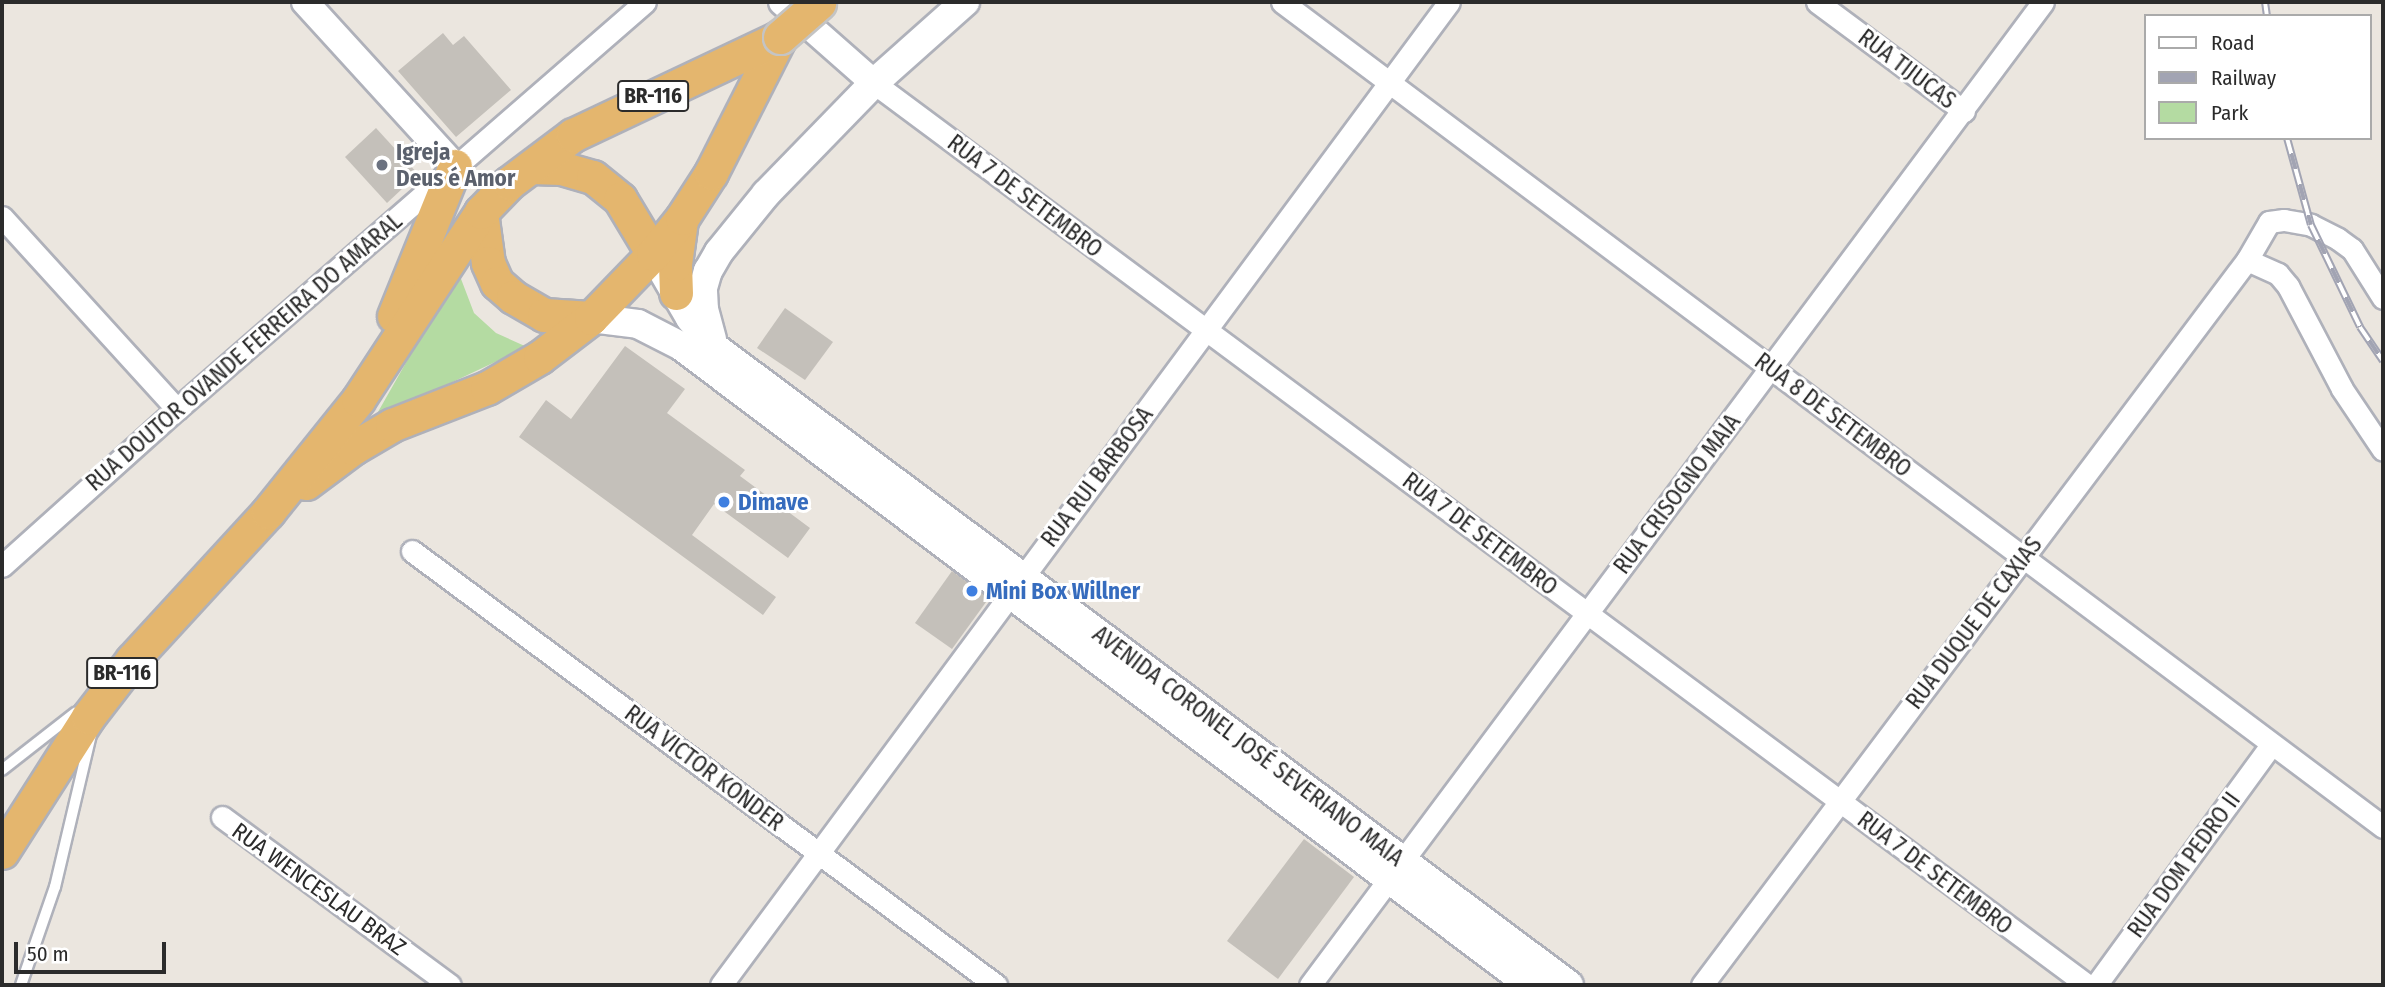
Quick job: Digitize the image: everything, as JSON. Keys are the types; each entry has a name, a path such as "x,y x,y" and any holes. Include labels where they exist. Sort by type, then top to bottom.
{"highway":[{"name":"BR-116","path":"2,852 46,780 108,691 181,605 268,512 358,400 481,212 509,183 573,135 780,37 820,3"},
{"name":"BR-116","path":"268,512 352,448 392,425 487,388 540,357 591,318 653,254 682,218 711,173 780,37"},
{"path":"358,400 455,166"},
{"path":"532,167 561,168 593,177 620,199 653,254"},
{"path":"481,212 488,262 497,283 513,297 544,315 591,318"},
{"path":"676,293 675,264 682,218"}],"main road":[{"path":"713,345 704,310 704,288 708,271 719,252 766,194 874,83 965,2"},
{"name":"AVENIDA CORONEL JOSÉ SEVERIANO MAIA","path":"653,254 704,338 1016,587"},
{"name":"AVENIDA CORONEL JOSÉ SEVERIANO MAIA","path":"591,318 638,324 681,346 1016,587 1396,871 1569,985"},
{"name":"AVENIDA CORONEL JOSÉ SEVERIANO MAIA","path":"1396,871 1530,985"}],"street":[{"path":"305,2 455,166"},
{"name":"RUA DOUTOR OVANDE FERREIRA DO AMARAL","path":"2,566 177,409 645,2"},
{"path":"782,2 874,83"},
{"name":"RUA 8 DE SETEMBRO","path":"1282,2 2383,828"},
{"name":"RUA RUI BARBOSA","path":"721,985 1449,2"},
{"name":"RUA TIJUCAS","path":"1817,2 1964,111"},
{"name":"RUA CRISOGNO MAIA","path":"1310,985 2043,2"},
{"name":"RUA 7 DE SETEMBRO","path":"874,83 2087,985"},
{"path":"2,217 177,409"},
{"name":"RUA DUQUE DE CAXIAS","path":"1702,985 2247,260 2269,222 2284,220 2311,225 2352,249 2383,298"},
{"path":"2247,260 2278,274 2288,286 2342,389 2383,450"},
{"name":"RUA VICTOR KONDER","path":"412,551 996,985"},
{"name":"RUA DOM PEDRO II","path":"2096,985 2272,744"},
{"name":"RUA WENCESLAU BRAZ","path":"222,817 450,985"}],"lane":[{"path":"2,770 108,691"},
{"path":"22,985 55,887 76,791 108,691"}],"green space":[{"path":"458,271 474,313 496,333 527,347 374,419"}],"building":[{"path":"443,33 453,45 464,36 511,90 456,137 398,71"},
{"name":"Igreja Deus é Amor","path":"376,128 418,174 387,203 345,157"},
{"path":"785,308 833,342 805,380 757,348"},
{"path":"625,346 685,389 667,413 745,470 740,476 810,528 788,558 714,504 692,535 776,597 763,615 519,437 546,400 571,419"},
{"path":"952,571 989,598 952,649 915,623"},
{"path":"1304,839 1354,877 1278,979 1227,941"}],"railway":[{"path":"2265,2 2267,14"},
{"path":"2288,140 2311,225 2360,327 2383,361"}],"place":[{"name":"Igreja Deus é Amor","path":"382,165"},
{"name":"Dimave","path":"724,502"},
{"name":"Mini Box Willner","path":"972,591"}]}
